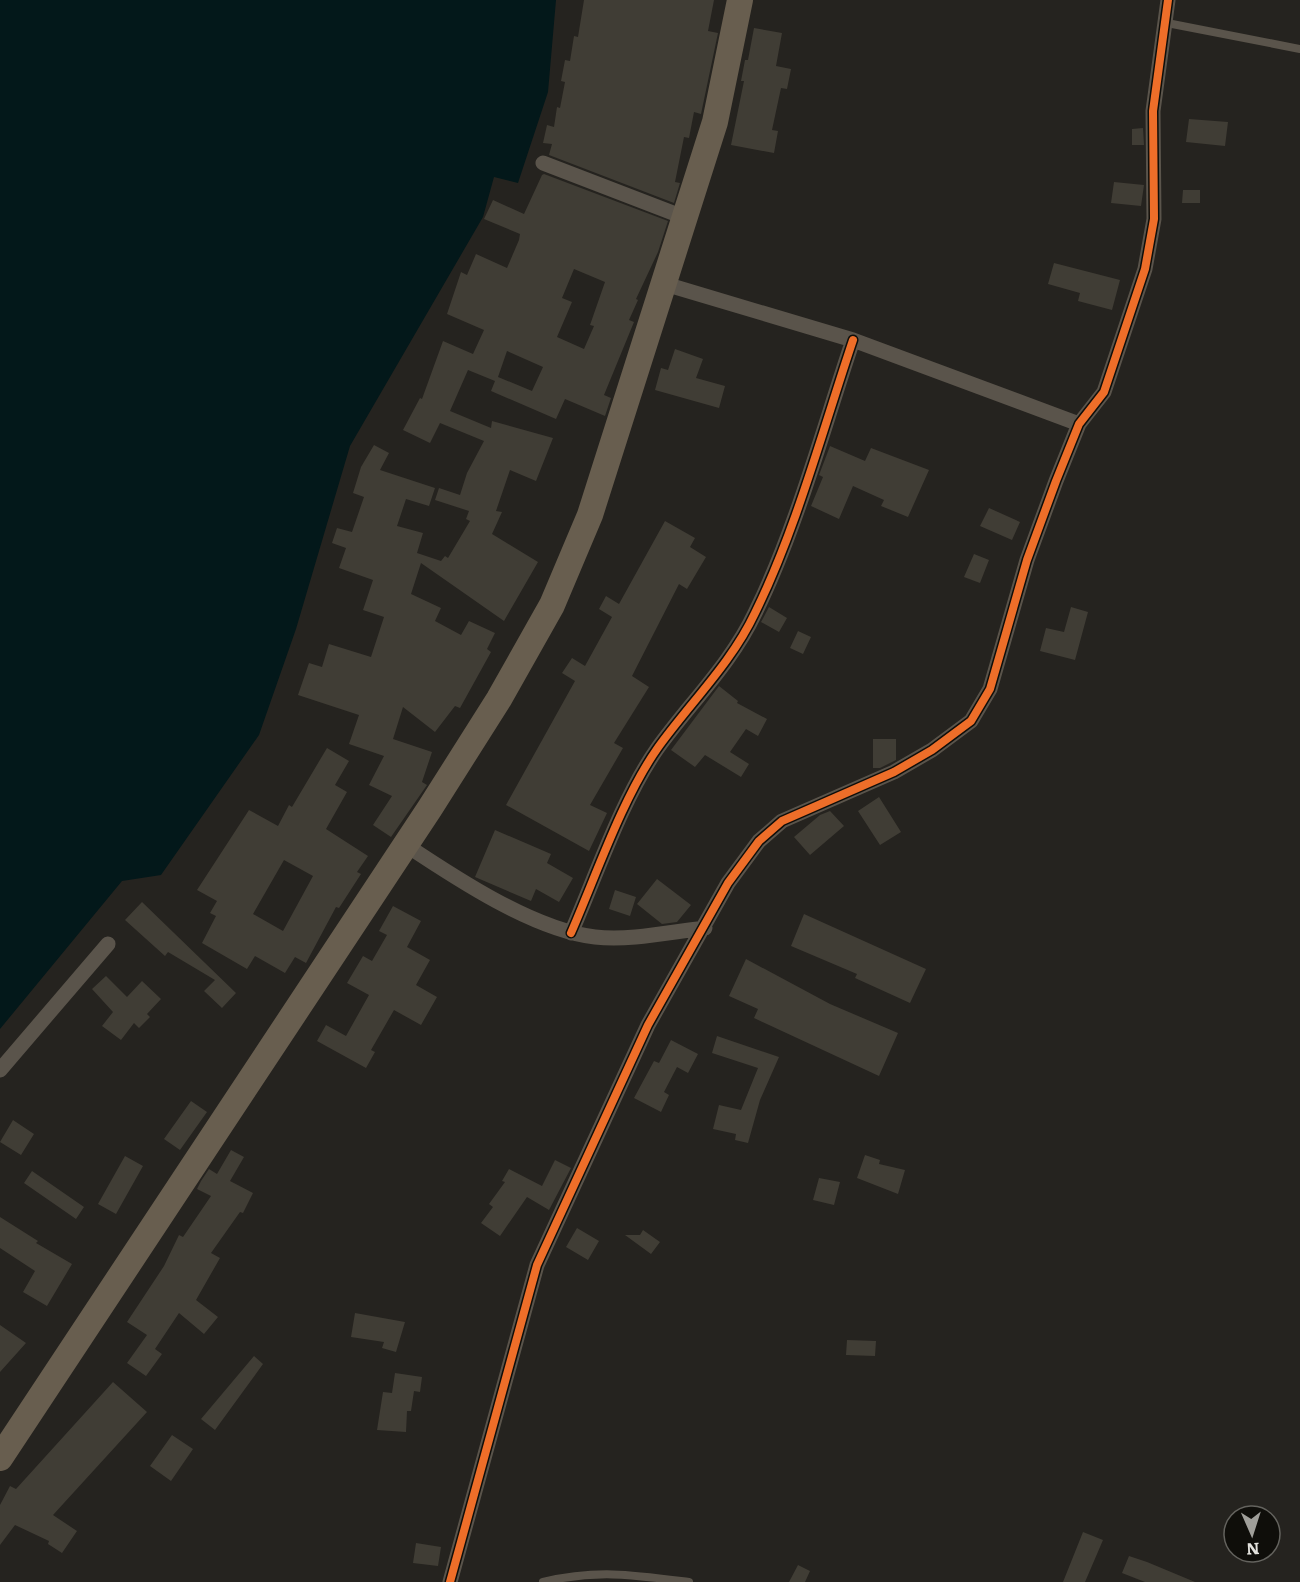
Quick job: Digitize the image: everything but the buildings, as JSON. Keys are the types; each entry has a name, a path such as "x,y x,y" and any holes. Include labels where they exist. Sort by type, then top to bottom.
{"highway":[{"path":"0,1458 406,845 499,699 552,605 590,515 686,218 715,122 740,0"}],"street":[{"path":"450,1582 537,1265 648,1025 705,928 728,883 759,841 782,821 894,772 932,750 971,721 990,689 1027,560 1079,424 1104,392 1145,269 1154,219 1153,111 1167,23 1168,0"},
{"path":"543,163 686,218"},
{"path":"665,284 853,340 1079,424"},
{"path":"571,933 638,779 657,749 711,682 754,616 776,567 853,340"},
{"path":"406,845 457,879 571,933 598,938 705,928"},
{"path":"0,1070 108,944"}],"lane":[{"path":"1167,23 1300,49"},
{"path":"543,1582 577,1574 616,1573 689,1582"}],"shaded area":[{"path":"0,0 556,0 548,92 518,183 494,177 483,217 350,446 296,629 259,735 161,875 122,881 0,1029"}],"cycle path":[{"path":"450,1582 537,1265 648,1025 728,883 759,841 782,821 894,772 932,750 971,721 990,689 1027,560 1056,481 1079,424 1104,392 1145,269 1154,219 1153,111 1168,0"},
{"path":"571,933 610,838 644,769 669,732 734,649 755,613 796,514 853,340"}]}
